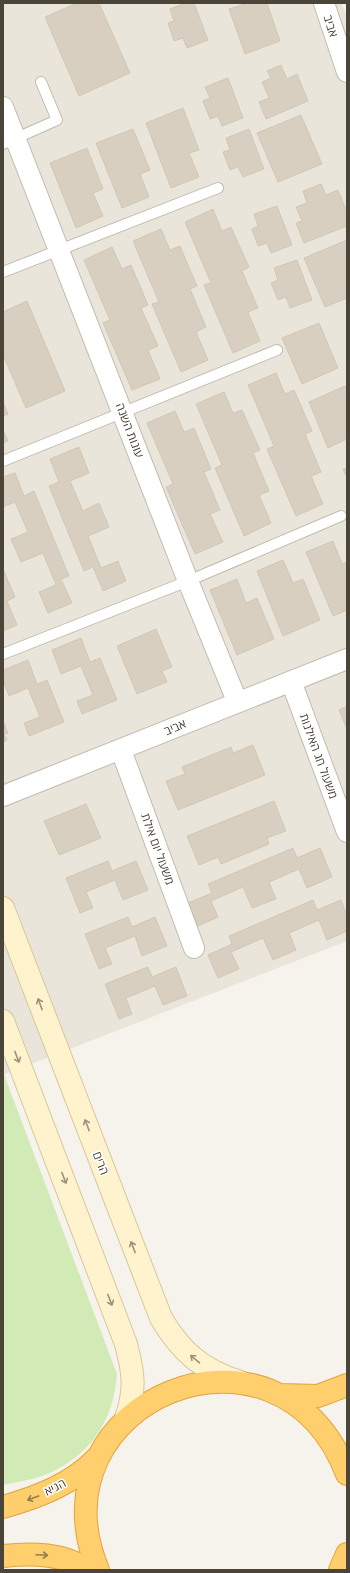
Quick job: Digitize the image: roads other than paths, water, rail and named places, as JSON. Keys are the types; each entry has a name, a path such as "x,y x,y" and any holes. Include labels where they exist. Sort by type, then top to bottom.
{"highway":[{"path":"98,1570 92,1555 86,1514 92,1474 100,1454 111,1437 125,1421 141,1407 159,1396 179,1388 200,1383 221,1381 261,1387 280,1395 298,1406 314,1420 327,1435 339,1454 347,1474"},
{"path":"280,1395 318,1396 347,1384"},
{"name":"הגיא","path":"3,1507 40,1495 64,1484 84,1470 100,1454"},
{"path":"3,1556 27,1554 52,1556 73,1561 88,1570"},
{"path":"340,1570 347,1554"}],"street":[{"name":"אביב","path":"324,3 347,72"},
{"name":"עונות השנה","path":"3,107 8,137 24,159 188,580 237,701"},
{"name":"אביב","path":"3,796 121,750 237,701 347,659"},
{"name":"משעול חג האילנות","path":"291,681 347,832"},
{"name":"משעול יום אילת","path":"121,750 194,948"},
{"name":"הרים","path":"3,908 161,1318 174,1338 200,1364 218,1376 241,1383"},
{"path":"3,1021 126,1344 132,1365 133,1396 125,1421"}],"lane":[{"path":"8,137 57,120 41,82"},
{"path":"3,272 218,188"},
{"path":"3,461 277,350"},
{"path":"3,654 188,580 341,516"}]}
